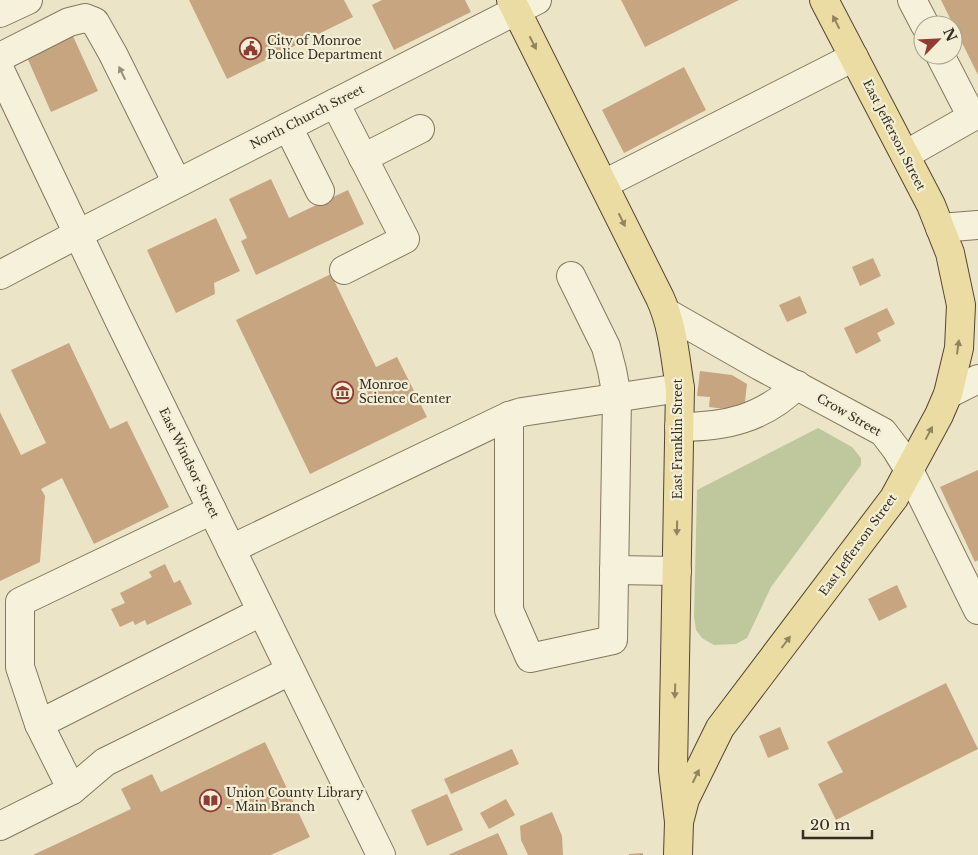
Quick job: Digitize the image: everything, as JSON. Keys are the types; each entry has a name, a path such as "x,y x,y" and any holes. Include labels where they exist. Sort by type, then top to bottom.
{"main road":[{"name":"East Jefferson Street","path":"679,822 685,799 720,728 894,498 939,415 948,394 959,348 961,305 950,253 931,205 824,0"},
{"name":"East Franklin Street","path":"521,3 604,184 667,313 673,342 680,388 672,770 679,822 678,855"}],"street":[{"path":"0,14 28,0"},
{"path":"912,0 920,15"},
{"name":"North Church Street","path":"0,275 335,103 521,3"},
{"path":"0,57 69,22 85,18 95,22 103,34 144,116 176,184"},
{"path":"604,184 854,57"},
{"path":"904,155 972,117 945,65"},
{"name":"East Windsor Street","path":"0,70 380,855"},
{"path":"335,103 405,240 344,270"},
{"path":"288,127 320,191"},
{"path":"363,158 420,129"},
{"path":"940,228 978,224"},
{"path":"509,416 509,610 530,658 613,640 617,397 606,347 571,276"},
{"name":"Crow Street","path":"667,313 882,432 896,449 909,470 978,610"},
{"path":"948,394 978,379"},
{"path":"679,428 710,427 735,422 769,407 786,396 797,385"},
{"path":"231,549 509,416 522,412 680,388"},
{"path":"72,790 39,724 20,667 20,602 212,510"},
{"path":"614,570 677,571"},
{"path":"39,724 261,612"},
{"path":"2,818 72,790 105,762 290,671"}],"green space":[{"path":"818,428 852,447 861,458 861,465 771,587 747,638 736,644 714,645 702,638 696,630 694,617 697,490"}],"building":[{"name":"City of Monroe Police Department","path":"189,0 344,0 353,17 227,79"},
{"path":"382,0 465,0 471,12 394,50 372,5"},
{"path":"621,0 739,0 645,47"},
{"path":"941,0 978,0 978,75 963,45 963,15 948,15"},
{"path":"72,34 98,91 51,112 26,55"},
{"path":"684,67 706,110 624,153 602,110"},
{"path":"271,179 289,218 348,190 364,224 256,275 241,241 247,238 229,199"},
{"path":"216,218 240,271 214,283 215,294 176,313 147,250"},
{"path":"873,258 881,276 860,286 852,267"},
{"name":"Monroe Science Center","path":"331,274 376,367 397,357 427,417 310,474 236,320"},
{"path":"800,296 807,313 787,322 779,305"},
{"path":"887,308 895,324 877,333 881,341 856,354 844,328"},
{"path":"69,343 110,429 127,421 169,507 94,544 62,478 41,489 45,496 40,562 0,581 0,412 21,455 46,443 11,370"},
{"path":"700,371 732,375 747,384 744,411 709,407 710,397 697,396"},
{"path":"978,470 978,560 975,562 940,487"},
{"path":"165,564 174,583 180,580 192,604 147,625 145,620 135,625 133,621 120,627 111,609 125,603 120,593 152,577 149,572"},
{"path":"897,585 907,607 879,621 868,599"},
{"path":"946,683 978,749 836,820 818,784 843,772 827,742"},
{"path":"780,727 789,749 768,758 759,736"},
{"name":"Union County Library - Main Branch","path":"265,742 310,837 271,855 33,855 131,809 121,789 152,774 161,792"},
{"path":"512,749 519,764 451,794 444,779"},
{"path":"447,794 463,830 427,846 411,810"},
{"path":"506,799 515,815 489,829 480,813"},
{"path":"552,812 562,836 563,855 528,855 521,840 520,826"},
{"path":"498,833 508,855 448,855"},
{"path":"643,853 643,855 629,855 629,854"}],"place":[{"name":"City of Monroe Police Department","path":"251,48"},
{"name":"Monroe Science Center","path":"343,392"},
{"name":"Union County Library - Main Branch","path":"210,800"}]}
